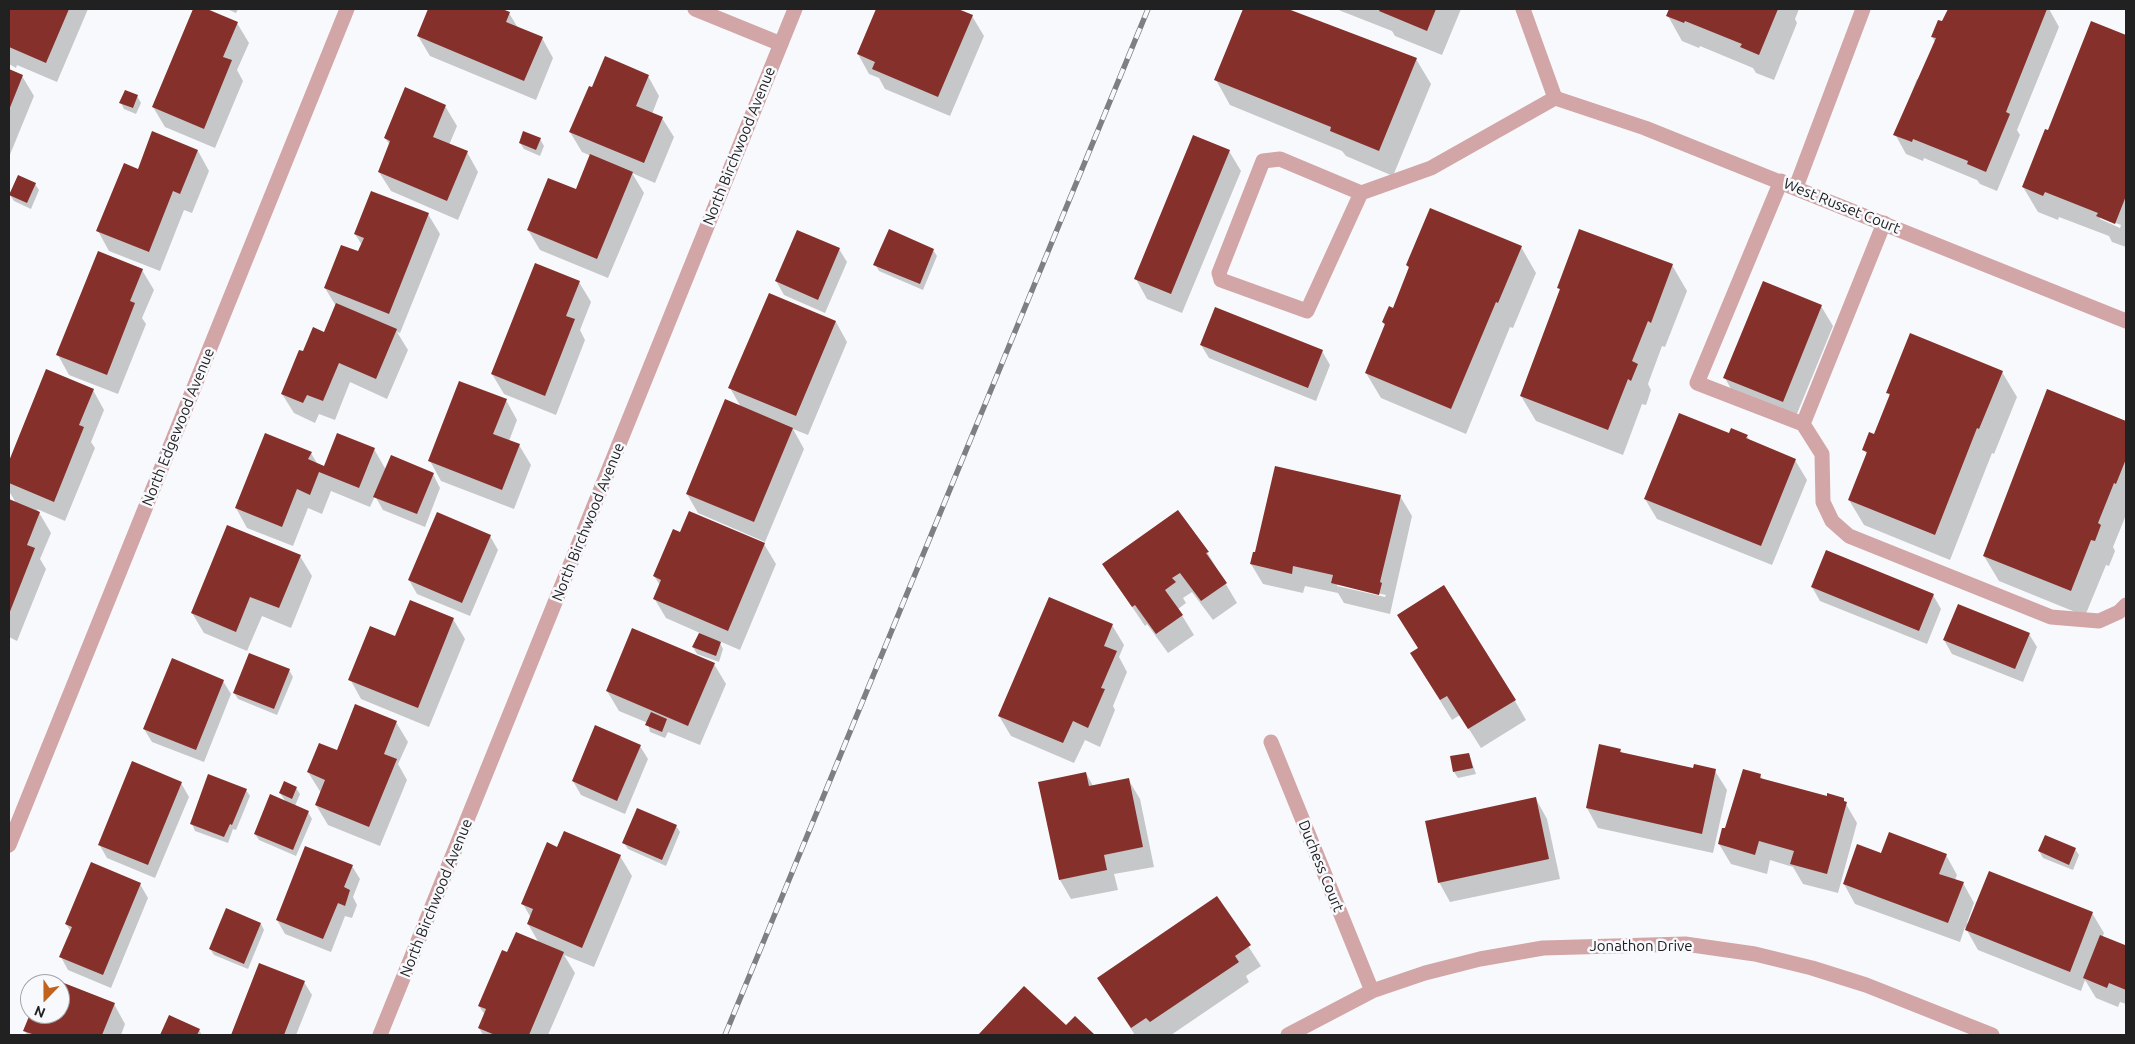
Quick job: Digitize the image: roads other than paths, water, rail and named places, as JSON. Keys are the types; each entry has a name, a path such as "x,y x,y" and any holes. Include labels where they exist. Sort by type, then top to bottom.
{"street":[{"name":"North Edgewood Avenue","path":"9,845 347,9"},
{"path":"694,9 781,44"},
{"name":"North Birchwood Avenue","path":"380,1035 795,9"},
{"path":"1361,193 1307,311 1220,280 1220,273 1263,161 1280,159 1361,193 1431,168 1555,98 1523,9"},
{"path":"1796,188 1863,9"},
{"name":"West Russet Court","path":"1555,98 1645,128 2125,317"},
{"path":"1781,181 1697,383 1803,424 1822,454 1824,502 1832,521 1849,536 2051,617 2099,621 2119,612 2126,605"},
{"path":"1803,424 1884,223"},
{"name":"Duchess Court","path":"1272,742 1372,991"},
{"name":"Jonathon Drive","path":"1288,1035 1372,991 1425,973 1480,959 1543,948 1685,944 1755,954 1812,968 1866,985 1992,1035"}],"railway":[{"path":"725,1035 1148,9"}]}
